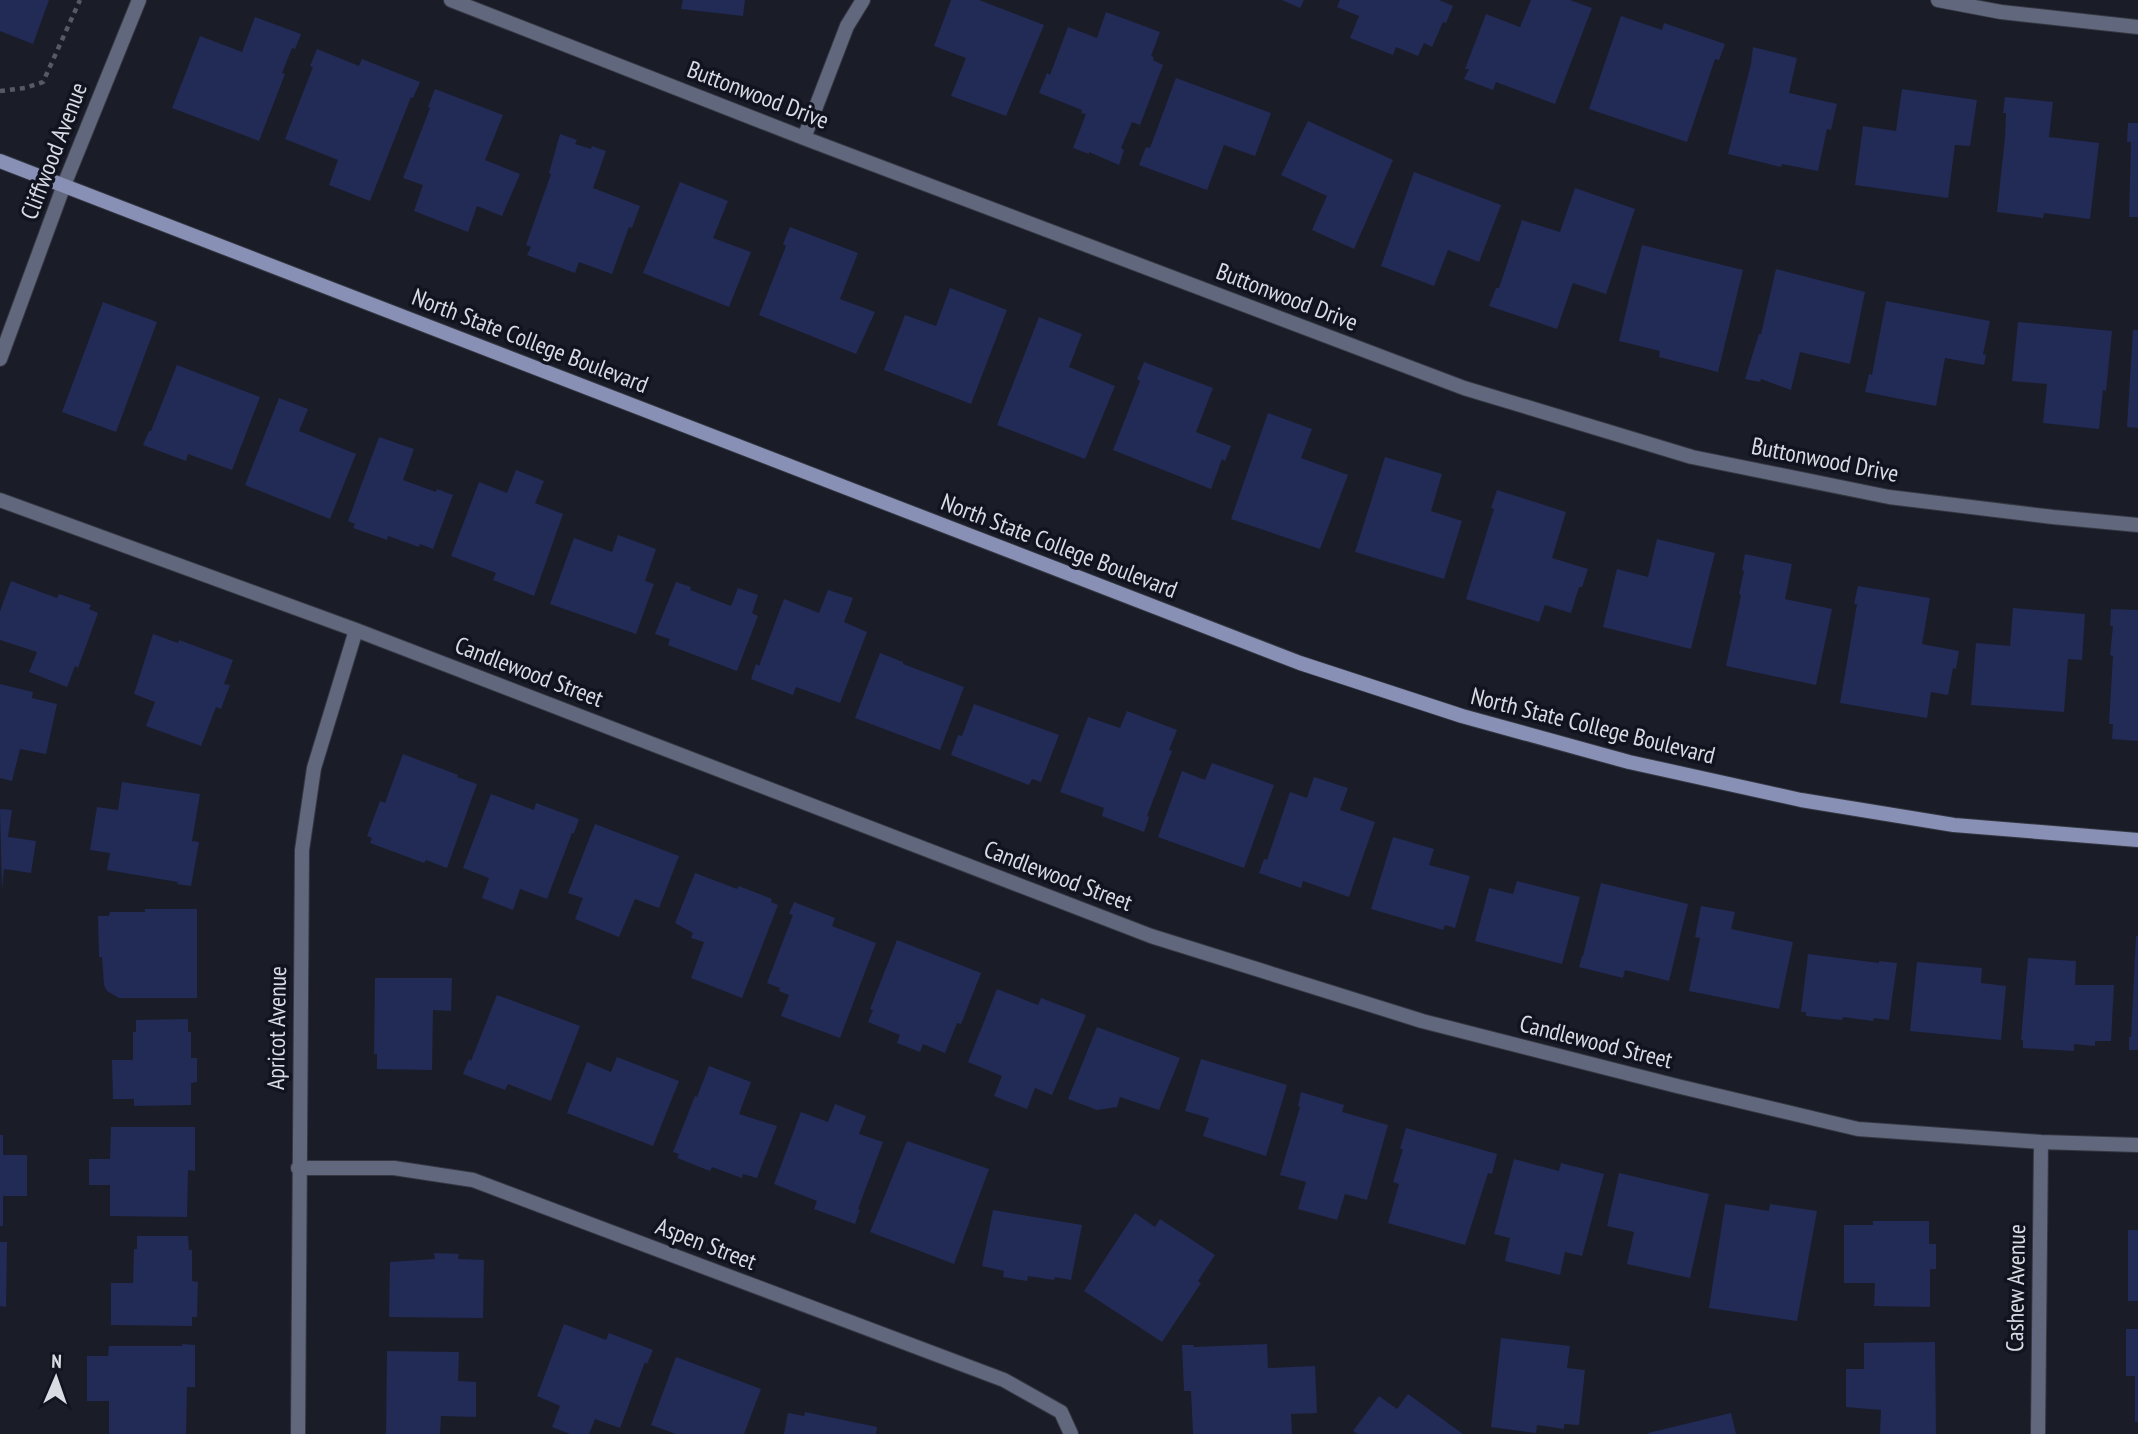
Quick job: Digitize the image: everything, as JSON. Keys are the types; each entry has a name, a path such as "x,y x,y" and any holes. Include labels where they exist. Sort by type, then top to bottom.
{"main road":[{"name":"North State College Boulevard","path":"0,160 1300,663 1462,716 1629,762 1801,800 1954,825 2138,840"}],"street":[{"name":"Cliffwood Avenue","path":"0,359 64,185 139,0"},
{"name":"Buttonwood Drive","path":"451,0 804,138 1464,388 1692,457 1889,497 2138,525"},
{"path":"804,138 847,26 863,0"},
{"path":"1938,0 2001,12 2138,27"},
{"name":"Candlewood Street","path":"0,500 356,631 1151,936 1422,1021 1858,1129 2041,1142 2138,1145"},
{"name":"Apricot Avenue","path":"298,1434 302,850 314,768 356,631"},
{"name":"Cashew Avenue","path":"2038,1434 2041,1142"},
{"name":"Aspen Street","path":"298,1168 394,1168 473,1180 1004,1380 1061,1412 1071,1434"}],"path":[{"path":"0,91 25,88 43,82 80,0"}],"building":[{"path":"0,0 49,0 33,44 0,31"},
{"path":"683,0 745,0 743,16 681,9"},
{"path":"951,0 979,0 1044,25 1006,116 951,96 966,58 934,46"},
{"path":"1282,0 1304,0 1300,8"},
{"path":"1340,0 1439,0 1453,6 1432,47 1424,43 1418,56 1396,47 1393,55 1350,38 1359,16 1337,7"},
{"path":"1531,0 1570,0 1592,8 1555,104 1496,82 1493,90 1464,79 1469,69 1465,69 1486,14 1520,27"},
{"path":"1106,12 1160,32 1151,56 1163,65 1140,125 1132,122 1121,148 1124,150 1119,165 1073,148 1086,114 1039,93 1047,73 1050,75 1068,27 1097,38"},
{"path":"1621,16 1662,30 1664,23 1725,44 1719,60 1715,59 1687,142 1589,109"},
{"path":"255,17 301,34 282,73 285,74 259,141 172,108 200,36 242,52"},
{"path":"1753,47 1797,58 1789,93 1837,104 1831,130 1827,129 1818,171 1782,164 1781,167 1728,154"},
{"path":"317,49 359,66 362,59 420,82 413,98 411,97 370,201 329,185 338,160 285,139 313,67 310,66"},
{"path":"1176,78 1271,113 1255,156 1224,145 1207,190 1139,165 1146,147 1150,148"},
{"path":"435,89 503,115 485,160 520,174 502,216 477,206 468,232 414,211 423,185 403,178"},
{"path":"1902,89 1977,100 1970,146 1955,145 1948,198 1855,185 1863,126 1896,131"},
{"path":"2005,97 2053,102 2049,137 2099,143 2090,219 2044,213 2043,218 1997,212 2005,137"},
{"path":"1308,121 1393,160 1354,249 1312,230 1327,196 1281,175"},
{"path":"2128,123 2138,123 2138,217 2129,217 2131,142 2127,142"},
{"path":"560,134 577,140 575,144 606,151 593,188 640,206 632,228 629,227 612,274 579,262 575,273 527,255 531,247 526,245 551,174 549,173"},
{"path":"1414,172 1501,205 1479,262 1448,250 1434,286 1381,266"},
{"path":"680,182 728,201 713,238 751,252 729,307 643,273"},
{"path":"1575,188 1635,209 1606,294 1573,283 1557,329 1489,306 1496,288 1499,288 1522,220 1560,232"},
{"path":"790,227 858,253 840,299 875,312 856,354 759,315 786,246 783,244"},
{"path":"1642,245 1743,270 1718,372 1659,357 1660,351 1619,341"},
{"path":"1776,269 1865,292 1850,364 1800,352 1791,390 1761,379 1760,382 1745,379 1761,334"},
{"path":"950,288 1007,310 971,404 884,370 905,315 936,326"},
{"path":"1886,301 1990,321 1983,354 1986,355 1984,365 1945,358 1936,406 1865,392 1869,374 1872,375"},
{"path":"103,302 157,322 116,432 62,412"},
{"path":"1039,317 1082,334 1069,367 1115,386 1085,459 997,425"},
{"path":"2018,322 2112,331 2099,429 2043,423 2047,384 2012,381"},
{"path":"2133,330 2138,330 2138,428 2127,427"},
{"path":"1144,362 1213,388 1196,432 1231,446 1225,461 1222,459 1211,489 1113,450 1140,381 1137,379"},
{"path":"177,365 260,397 232,470 188,454 186,461 143,445"},
{"path":"279,398 308,409 299,431 356,454 330,519 245,485"},
{"path":"1268,413 1312,429 1301,458 1348,475 1320,549 1231,519"},
{"path":"379,437 414,449 403,480 453,495 433,549 388,536 387,540 353,528 355,524 348,521"},
{"path":"1385,457 1442,474 1431,511 1462,521 1444,579 1355,552"},
{"path":"516,470 544,481 535,503 563,514 534,596 493,580 496,573 451,556 479,482 507,493"},
{"path":"1497,490 1566,512 1552,558 1588,569 1571,613 1545,605 1539,622 1466,599 1494,509 1491,508"},
{"path":"618,535 656,549 645,581 654,584 636,634 550,604 574,538 612,552"},
{"path":"1657,539 1715,553 1691,649 1603,627 1617,569 1648,577"},
{"path":"1745,554 1792,564 1785,599 1832,609 1816,685 1726,666 1741,595"},
{"path":"11,581 57,598 59,594 91,605 89,609 98,613 78,668 75,666 67,687 29,672 37,652 0,640 0,611"},
{"path":"676,582 731,606 738,588 758,595 752,613 758,616 737,671 668,645 670,639 655,634"},
{"path":"1858,586 1930,598 1922,644 1959,651 1948,695 1931,692 1927,718 1840,703"},
{"path":"828,590 853,598 844,622 867,632 840,703 796,687 793,695 751,679 756,664 759,666 784,599 819,613"},
{"path":"2013,608 2085,614 2082,660 2068,659 2064,712 1971,705 1976,643 2010,646"},
{"path":"2111,609 2138,610 2138,741 2112,739 2113,724 2109,724 2113,656 2110,655 2113,626 2110,626"},
{"path":"153,634 178,643 179,640 233,660 224,684 230,685 221,709 216,707 201,746 146,726 155,702 134,694"},
{"path":"880,653 964,687 940,750 855,718"},
{"path":"0,684 33,692 32,698 57,704 46,754 20,749 12,781 0,778"},
{"path":"974,704 1059,735 1041,782 1032,779 1029,785 951,755 958,735 962,736"},
{"path":"1127,711 1177,730 1144,832 1102,816 1104,808 1060,792 1088,717 1120,728"},
{"path":"403,754 477,784 447,868 426,860 424,863 370,843 372,838 367,836 380,801 385,803"},
{"path":"1212,763 1274,785 1244,868 1158,837 1182,771 1205,780"},
{"path":"1314,777 1348,788 1340,810 1375,822 1349,897 1303,881 1301,888 1259,873 1264,859 1267,860 1290,792 1307,798"},
{"path":"122,782 200,794 192,841 199,842 191,886 107,870 110,853 90,850 97,807 118,810"},
{"path":"491,794 534,810 536,803 579,819 547,899 520,889 513,910 482,898 489,878 463,868"},
{"path":"0,809 12,810 8,837 36,841 31,873 4,869 2,890"},
{"path":"595,824 679,856 659,908 635,899 619,937 575,919 583,898 568,893"},
{"path":"1393,837 1434,849 1429,865 1470,876 1455,928 1445,925 1443,930 1371,909"},
{"path":"695,873 737,889 739,886 772,899 771,902 778,905 742,998 691,978 704,942 691,938 693,933 675,923"},
{"path":"1517,881 1580,897 1562,964 1475,941 1489,888 1513,894"},
{"path":"1601,883 1688,904 1669,981 1625,970 1623,978 1579,967"},
{"path":"794,902 835,918 832,926 876,943 840,1038 781,1016 789,995 767,983 793,915 789,914"},
{"path":"1701,906 1735,912 1731,929 1793,942 1779,1009 1689,991 1700,938 1695,937"},
{"path":"145,909 197,909 197,998 119,998 107,991 102,957 99,957 98,916 109,916 110,912 145,912"},
{"path":"2136,936 2138,1050 2129,1050 2131,1037"},
{"path":"897,940 981,973 961,1024 957,1023 945,1053 923,1044 920,1052 897,1043 900,1035 868,1022 873,1010 870,1009"},
{"path":"1808,954 1897,963 1889,1020 1843,1017 1842,1020 1806,1016 1806,1012 1801,1012"},
{"path":"2028,958 2076,961 2075,985 2114,985 2111,1041 2095,1041 2095,1046 2074,1044 2074,1051 2023,1048 2021,1040"},
{"path":"1917,962 1982,968 1981,983 2006,986 2001,1040 1910,1031"},
{"path":"375,978 452,978 451,1011 433,1010 432,1070 377,1069 377,1054 374,1054"},
{"path":"997,989 1038,1005 1041,998 1086,1015 1052,1095 1035,1088 1027,1109 994,1096 1002,1076 968,1062"},
{"path":"497,995 580,1026 551,1101 508,1084 505,1090 463,1074 469,1059 471,1061"},
{"path":"188,1019 191,1058 197,1058 197,1082 191,1083 191,1105 134,1106 134,1099 113,1099 112,1060 133,1060 136,1020"},
{"path":"1097,1027 1180,1058 1159,1110 1120,1097 1117,1107 1097,1110 1068,1099"},
{"path":"617,1057 679,1081 653,1146 567,1113 587,1062 611,1072"},
{"path":"1201,1059 1287,1085 1266,1156 1203,1136 1209,1118 1185,1111"},
{"path":"709,1066 751,1082 739,1114 777,1126 757,1178 743,1174 742,1178 712,1167 710,1171 677,1158 679,1154 673,1152"},
{"path":"1301,1092 1344,1105 1342,1112 1388,1125 1367,1200 1345,1194 1337,1220 1298,1209 1306,1182 1280,1175 1300,1107"},
{"path":"835,1104 866,1116 859,1134 883,1142 855,1224 814,1209 817,1201 774,1184 801,1112 828,1122"},
{"path":"111,1127 195,1127 195,1171 188,1170 187,1217 110,1216 110,1185 89,1185 89,1159 110,1159"},
{"path":"1406,1128 1497,1154 1492,1174 1488,1173 1465,1245 1388,1223 1399,1184 1393,1182"},
{"path":"0,1135 3,1135 3,1155 27,1155 27,1196 3,1196 3,1226 0,1226"},
{"path":"907,1141 989,1169 954,1264 870,1232"},
{"path":"1514,1159 1559,1171 1561,1163 1604,1174 1582,1256 1565,1252 1560,1275 1505,1261 1510,1238 1494,1234"},
{"path":"1619,1173 1709,1194 1690,1278 1627,1264 1634,1232 1607,1226"},
{"path":"1725,1204 1769,1211 1770,1204 1817,1211 1797,1321 1709,1308"},
{"path":"993,1210 1082,1225 1071,1280 1028,1276 1027,1281 1003,1277 1004,1271 982,1266"},
{"path":"1135,1213 1155,1227 1160,1219 1215,1255 1198,1281 1201,1283 1162,1342 1084,1291"},
{"path":"1873,1221 1929,1221 1929,1244 1936,1244 1936,1269 1930,1269 1930,1307 1874,1306 1875,1283 1844,1283 1844,1225 1873,1225"},
{"path":"2128,1230 2138,1230 2138,1301 2128,1301"},
{"path":"137,1236 188,1236 189,1250 192,1250 192,1281 198,1282 197,1317 192,1317 192,1326 111,1325 111,1283 133,1283"},
{"path":"0,1242 7,1242 6,1307 0,1306"},
{"path":"434,1253 459,1254 458,1259 484,1260 483,1318 389,1317 390,1262 435,1259"},
{"path":"564,1324 606,1340 609,1333 653,1350 647,1364 645,1362 620,1428 595,1419 589,1434 570,1434 552,1427 560,1406 537,1396"},
{"path":"2126,1329 2138,1329 2138,1422 2135,1422 2135,1376 2126,1376"},
{"path":"1501,1338 1570,1346 1567,1368 1585,1370 1579,1425 1564,1424 1564,1429 1537,1425 1536,1433 1491,1427"},
{"path":"1935,1342 1936,1434 1880,1434 1881,1410 1846,1407 1846,1369 1864,1369 1864,1343"},
{"path":"1267,1344 1268,1368 1315,1366 1317,1413 1291,1414 1292,1434 1193,1434 1191,1391 1184,1391 1182,1345 1194,1345 1193,1347"},
{"path":"195,1345 195,1387 187,1387 186,1434 109,1434 109,1401 87,1401 87,1356 108,1356 109,1346"},
{"path":"387,1351 459,1352 458,1381 476,1382 476,1417 441,1416 440,1434 386,1434"},
{"path":"676,1357 761,1389 744,1434 676,1434 651,1425"},
{"path":"1408,1394 1463,1434 1358,1434 1353,1431 1379,1396 1397,1409"},
{"path":"805,1412 877,1427 876,1434 784,1434 788,1413 804,1416"},
{"path":"1731,1413 1736,1434 1648,1434 1648,1433"}]}
